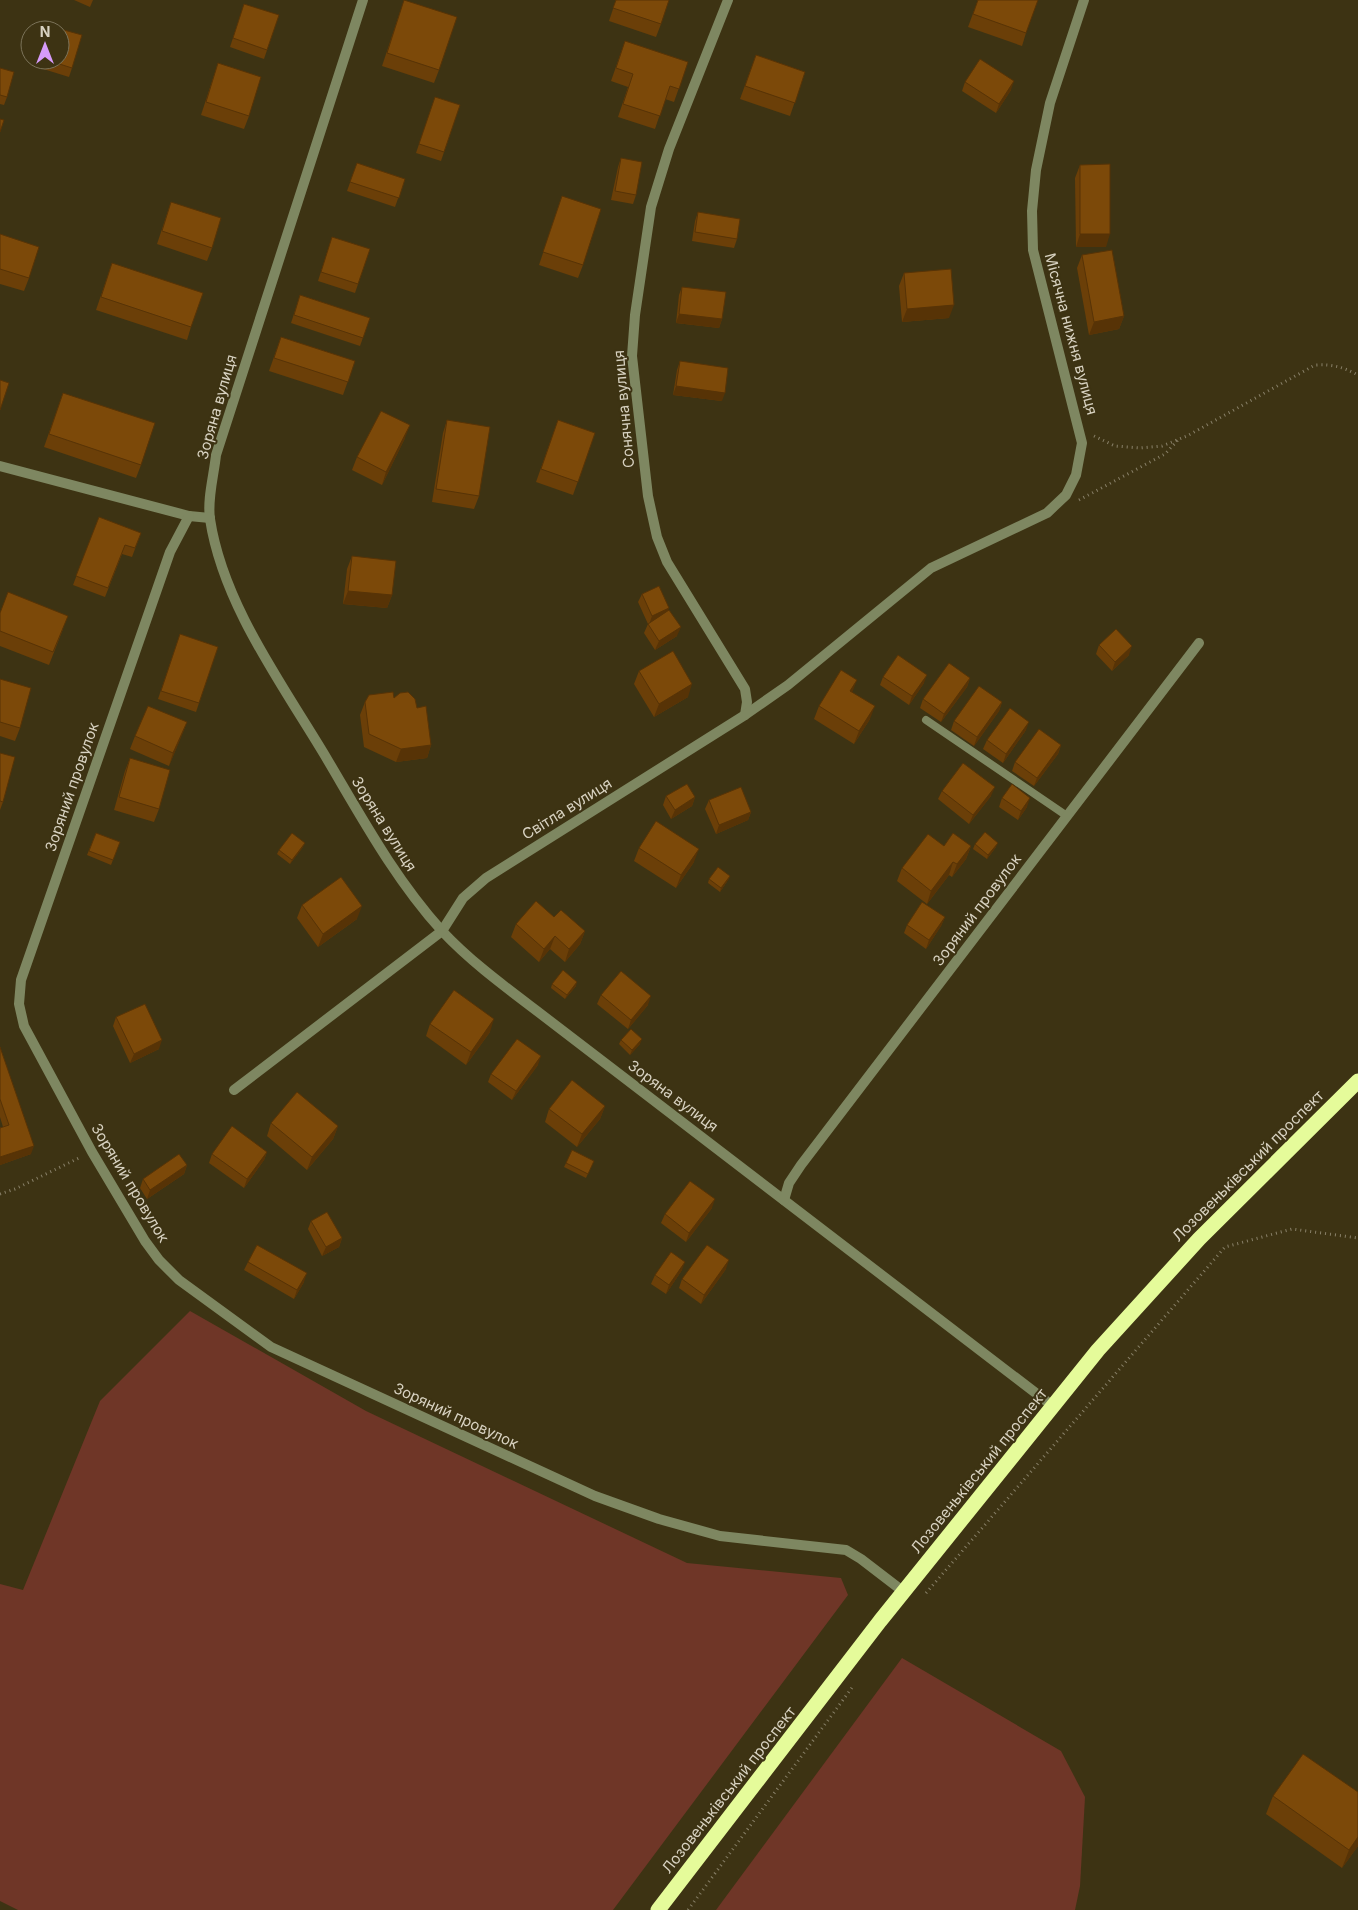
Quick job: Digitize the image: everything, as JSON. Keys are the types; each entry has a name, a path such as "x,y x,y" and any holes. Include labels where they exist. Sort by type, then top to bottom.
{"highway":[{"name":"Лозовеньківський проспект","path":"658,1910 904,1592 1098,1350 1199,1239 1358,1080"}],"street":[{"name":"Зоряна вулиця","path":"363,0 216,455 210,518 234,598 271,668 360,817 404,884 442,931 479,966 537,1012 1054,1407"},
{"name":"Сонячна вулиця","path":"728,0 669,149 652,207 635,314 632,356 648,496 657,537 667,562 745,689 747,702 745,715"},
{"name":"Місячна нижня вулиця","path":"1082,443 1033,250 1032,210 1036,170 1050,103 1084,0"},
{"name":"Світла вулиця","path":"234,1090 442,931 462,898 486,878 745,715 788,685 931,568 1047,513 1066,495 1076,476 1082,443"},
{"path":"0,466 189,516 210,518"},
{"name":"Зоряний провулок","path":"189,516 170,552 21,980 19,1004 24,1026 92,1152 159,1260 179,1280 271,1347 595,1496 659,1519 720,1536 846,1550 861,1559 904,1592"},
{"name":"Зоряний провулок","path":"784,1200 789,1183 801,1166 1199,643"}],"lane":[{"path":"926,720 1067,816"}],"path":[{"path":"1078,422 1089,433 1115,446 1140,448 1162,446 1178,440 1314,365 1337,366 1358,375"},
{"path":"1052,508 1087,498 1165,454 1178,440"},
{"path":"0,1194 15,1189 92,1152"},
{"path":"923,1596 1225,1248 1292,1229 1358,1238"},
{"path":"688,1910 857,1681"}],"shaded area":[{"path":"190,1311 366,1411 687,1563 841,1578 848,1595 613,1910 18,1910 0,1901 0,1584 23,1590 100,1401"},
{"path":"902,1658 1061,1751 1085,1797 1080,1886 1075,1910 716,1910"}],"building":[{"path":"404,0 457,17 439,70 387,53"},
{"path":"616,0 669,0 661,24 613,8"},
{"path":"978,0 1038,0 1026,33 973,14"},
{"path":"244,4 279,15 267,50 233,38"},
{"path":"70,32 82,35 72,68 70,67"},
{"path":"625,41 688,62 679,89 670,86 660,116 623,104 633,74 616,68"},
{"path":"756,55 805,72 795,103 745,86"},
{"path":"980,59 1014,81 999,104 965,82"},
{"path":"218,63 261,77 249,116 206,102"},
{"path":"0,68 14,72 7,97 0,95"},
{"path":"435,97 460,105 444,152 419,144"},
{"path":"0,119 4,120 0,132"},
{"path":"621,158 642,162 636,195 615,191"},
{"path":"357,163 405,179 399,198 350,182"},
{"path":"1110,164 1110,234 1080,234 1080,165"},
{"path":"562,196 601,209 583,265 543,252"},
{"path":"171,202 221,218 212,248 162,231"},
{"path":"698,212 740,219 737,239 695,232"},
{"path":"0,234 39,247 29,278 0,269"},
{"path":"332,237 370,249 358,284 321,272"},
{"path":"1112,250 1124,316 1094,322 1082,255"},
{"path":"112,263 203,293 191,327 101,297"},
{"path":"951,269 954,305 907,309 904,273"},
{"path":"682,287 726,292 722,319 679,314"},
{"path":"300,295 370,318 363,338 294,315"},
{"path":"281,337 355,361 348,382 274,358"},
{"path":"680,361 728,368 725,393 676,386"},
{"path":"0,380 9,383 0,410"},
{"path":"63,393 155,423 141,465 49,434"},
{"path":"381,411 410,425 386,472 357,457"},
{"path":"447,420 490,427 479,496 436,489"},
{"path":"558,420 595,433 578,482 541,469"},
{"path":"99,517 141,533 135,548 125,545 108,588 76,576"},
{"path":"352,556 396,561 392,595 348,591"},
{"path":"659,586 669,608 652,616 642,594"},
{"path":"8,592 68,616 53,652 0,631 0,613"},
{"path":"669,610 681,627 659,641 648,624"},
{"path":"1116,629 1132,646 1115,662 1099,645"},
{"path":"180,634 218,647 199,703 161,691"},
{"path":"673,651 692,684 659,704 639,671"},
{"path":"898,655 927,675 912,696 883,677"},
{"path":"949,663 970,678 944,714 923,699"},
{"path":"841,670 857,680 850,691 875,706 859,731 819,706"},
{"path":"0,679 31,688 20,728 0,722"},
{"path":"979,686 1002,702 977,737 954,721"},
{"path":"393,692 394,698 400,693 408,692 415,699 417,708 426,706 431,745 401,749 369,734 365,702 369,695"},
{"path":"148,706 187,722 173,753 135,736"},
{"path":"1010,708 1029,722 1006,754 987,740"},
{"path":"1039,729 1061,745 1037,778 1015,762"},
{"path":"0,753 15,757 3,802 0,801"},
{"path":"130,758 170,770 159,809 119,797"},
{"path":"963,763 995,787 973,815 942,791"},
{"path":"687,784 695,797 675,810 666,796"},
{"path":"1012,784 1030,798 1021,811 1002,798"},
{"path":"741,787 751,812 719,825 709,800"},
{"path":"656,821 699,849 681,875 639,848"},
{"path":"985,832 998,843 988,855 975,844"},
{"path":"96,833 120,842 113,860 89,851"},
{"path":"292,833 305,843 292,860 279,850"},
{"path":"953,833 971,846 957,864 953,862 931,891 902,868 928,834 944,846"},
{"path":"718,867 730,876 721,888 709,879"},
{"path":"341,877 362,906 323,934 302,905"},
{"path":"536,901 554,917 561,910 585,931 569,949 555,936 544,949 516,924"},
{"path":"922,902 945,917 929,940 907,925"},
{"path":"563,970 577,982 567,995 552,984"},
{"path":"621,971 651,996 631,1020 601,995"},
{"path":"454,990 494,1019 471,1052 430,1024"},
{"path":"145,1004 162,1040 134,1054 116,1017"},
{"path":"631,1029 642,1039 632,1050 621,1040"},
{"path":"517,1039 541,1056 516,1091 491,1074"},
{"path":"0,1047 34,1146 0,1157 0,1128 9,1125 0,1099"},
{"path":"572,1080 605,1106 582,1134 549,1109"},
{"path":"297,1092 338,1126 312,1157 271,1123"},
{"path":"232,1126 267,1152 247,1179 212,1154"},
{"path":"572,1150 594,1161 588,1174 566,1163"},
{"path":"179,1154 187,1165 150,1190 143,1179"},
{"path":"690,1181 715,1199 689,1233 665,1214"},
{"path":"327,1212 342,1238 326,1247 311,1221"},
{"path":"257,1245 307,1273 297,1290 248,1262"},
{"path":"707,1245 729,1260 704,1295 682,1279"},
{"path":"671,1252 685,1262 669,1285 655,1275"},
{"path":"1303,1754 1358,1792 1358,1837 1349,1850 1273,1796"}]}
